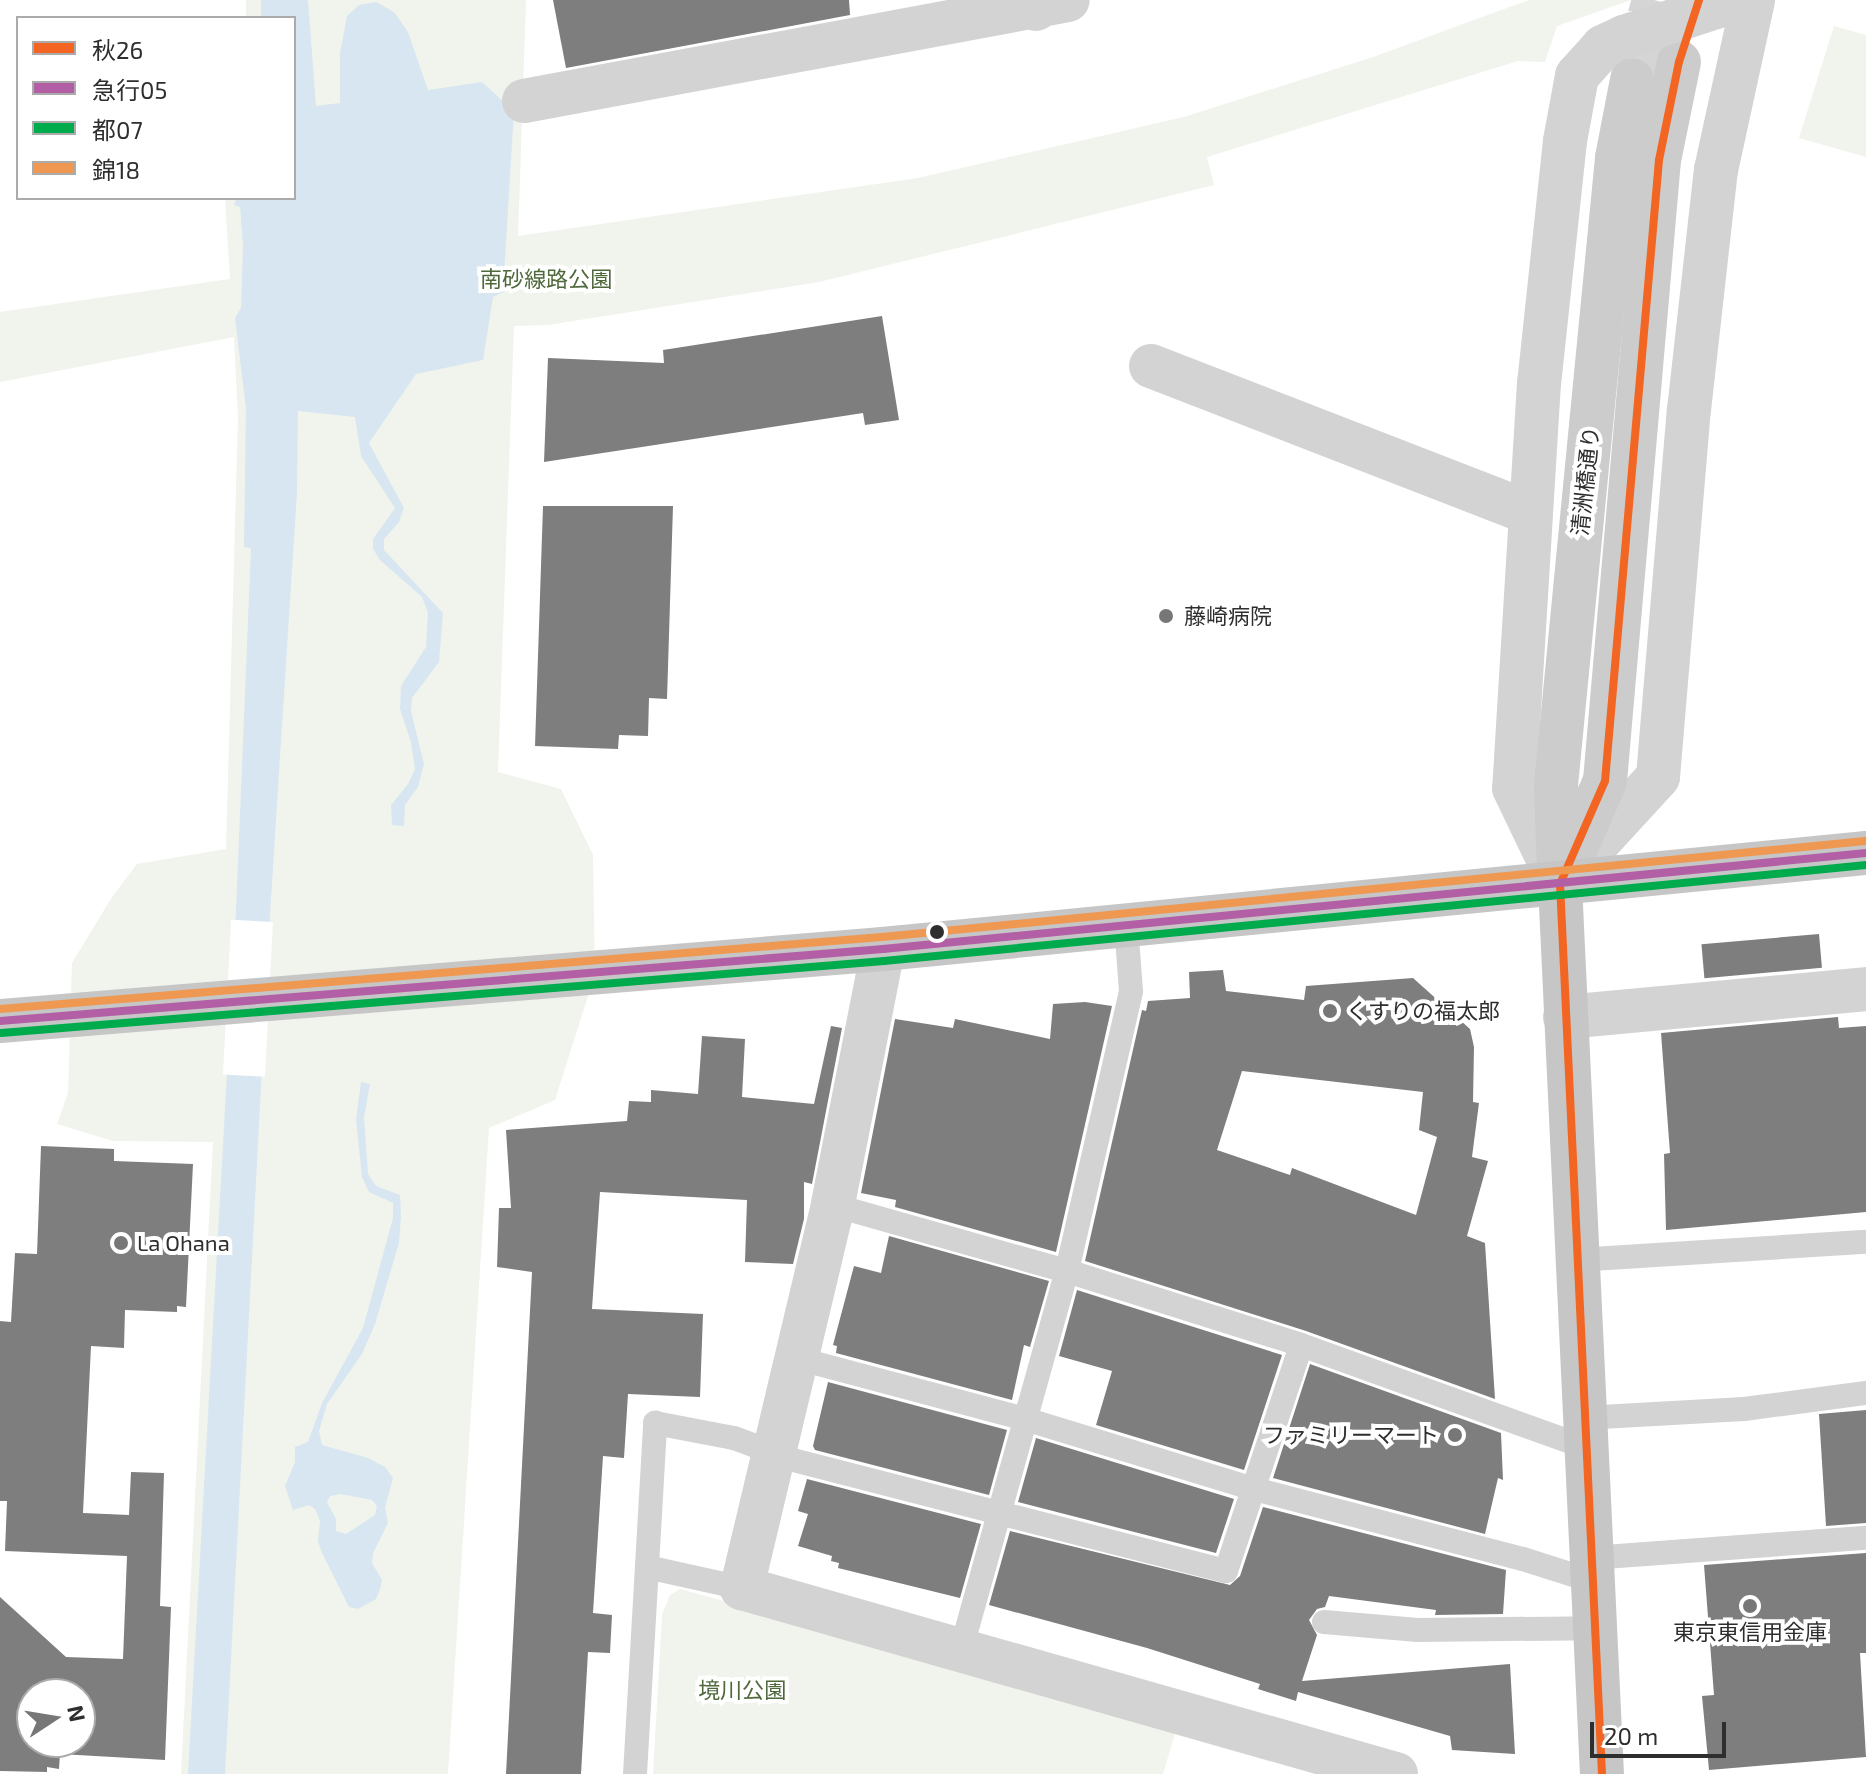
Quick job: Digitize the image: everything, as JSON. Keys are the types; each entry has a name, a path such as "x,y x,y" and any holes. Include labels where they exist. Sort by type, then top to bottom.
{"main road":[{"name":"清洲橋通り","path":"1560,884 1605,781 1659,160 1679,62"},
{"name":"清洲橋通り","path":"1602,1774 1556,785 1617,158 1632,80"},
{"path":"0,1021 135,1008 663,969 1866,853"}],"street":[{"path":"1737,0 1624,37 1603,47 1577,76 1565,141 1544,338 1514,788 1560,884 1658,777 1689,410 1716,170 1753,0"},
{"path":"524,101 1047,3"},
{"path":"1151,366 1530,513"},
{"path":"883,949 833,1205 742,1588 1396,1774"},
{"path":"1565,1017 1866,989"}],"lane":[{"path":"961,1650 1067,1271 1131,991 1126,925"},
{"path":"833,1205 1067,1271 1584,1432 1866,1393"},
{"path":"1576,1260 1866,1242"},
{"path":"635,1774 655,1423 734,1438 774,1455 1226,1571 1301,1345"},
{"path":"796,1358 1025,1419 1254,1489 1523,1559 1592,1569 1866,1538"},
{"path":"647,1567 742,1588"},
{"path":"1324,1622 1418,1630 1595,1628"}],"green space":[{"name":"南砂線路公園","path":"246,0 526,0 518,236 918,178 1184,117 1373,57 1529,0 1631,0 1557,26 1545,62 1518,61 1207,157 1214,185 819,282 548,325 514,326 498,772 561,789 593,855 595,974 555,1100 489,1128 448,1774 181,1774 213,1142 113,1141 57,1124 68,1093 72,963 112,897 137,864 226,849 238,417 234,337 0,382 0,312 230,279 225,200 296,200 296,16 246,16"},
{"path":"1834,26 1866,35 1866,157 1799,138"},
{"name":"境川公園","path":"680,1589 1177,1727 1163,1774 653,1774 662,1615 670,1595"}],"shaded area":[{"path":"261,0 308,0 316,106 340,103 340,53 347,16 359,5 376,2 394,12 408,32 428,90 482,82 514,111 504,275 516,275 512,288 493,297 483,360 416,374 369,443 404,508 399,522 384,539 384,550 443,613 439,662 412,698 411,711 424,764 418,787 405,805 404,826 392,825 391,805 408,784 415,769 411,742 400,709 401,686 426,647 428,613 422,597 380,560 373,549 373,539 395,508 361,456 355,417 298,411 297,492 270,914 225,1774 188,1774 236,911 251,548 244,547 246,409 235,318 241,308 243,246 240,207 234,205 236,200 296,200 296,16 261,16"},
{"path":"361,1082 370,1084 364,1117 368,1174 376,1186 400,1195 401,1217 399,1243 375,1324 362,1354 327,1404 319,1431 322,1445 368,1458 385,1467 393,1478 385,1507 388,1523 373,1553 372,1563 382,1580 380,1589 376,1599 358,1609 349,1607 322,1553 318,1541 320,1521 315,1509 309,1505 293,1510 285,1486 295,1462 295,1447 308,1442 322,1403 363,1328 393,1218 393,1203 369,1192 362,1177 356,1120","holes":["341,1494 372,1500 377,1506 375,1515 346,1534 336,1531 336,1519 327,1502 330,1496"]}],"pier":[{"path":"231,920 273,922 265,1077 223,1075"}],"building":[{"path":"553,0 849,0 850,15 566,68"},
{"path":"882,316 899,420 865,425 863,413 544,462 548,358 664,363 663,350"},
{"path":"543,506 673,506 667,699 649,698 648,736 619,735 618,749 535,746"},
{"path":"1819,934 1822,968 1704,978 1701,944"},
{"path":"1223,970 1226,991 1304,1000 1306,986 1413,978 1470,1029 1474,1047 1473,1102 1479,1103 1472,1157 1488,1161 1467,1236 1485,1243 1495,1399 1306,1331 1085,1261 1142,1010 1146,1011 1148,1001 1190,998 1189,972","holes":["1242,1071 1423,1092 1419,1130 1437,1137 1416,1215 1292,1168 1290,1175 1217,1150"]},
{"path":"1085,1002 1112,1006 1056,1252 895,1207 896,1200 861,1193 895,1019 953,1028 955,1019 1050,1039 1053,1004"},
{"path":"1838,1017 1839,1028 1866,1026 1866,1212 1666,1230 1664,1154 1670,1153 1661,1033"},
{"path":"831,1026 842,1028 812,1184 804,1182 804,1219 793,1264 745,1262 747,1200 600,1192 592,1309 703,1314 700,1397 628,1394 624,1458 603,1456 593,1613 612,1615 610,1653 588,1652 581,1774 506,1774 532,1272 497,1267 499,1208 511,1208 506,1130 627,1121 629,1101 651,1102 651,1090 698,1094 702,1036 745,1039 742,1097 814,1104"},
{"path":"41,1146 114,1149 114,1161 193,1164 186,1307 177,1306 177,1312 125,1310 124,1348 91,1346 83,1513 129,1515 131,1472 164,1473 160,1606 171,1607 165,1760 96,1756 96,1678 16,1678 16,1758 60,1758 59,1769 47,1767 47,1772 0,1771 0,1597 66,1657 123,1659 127,1556 5,1551 7,1501 0,1501 0,1321 11,1322 15,1253 37,1254"},
{"path":"889,1236 1049,1281 1030,1347 1024,1345 1012,1400 836,1353 837,1346 833,1345 854,1266 881,1273"},
{"path":"1077,1290 1282,1355 1244,1470 1096,1425 1112,1371 1059,1356"},
{"path":"1310,1364 1501,1433 1503,1480 1498,1478 1485,1534 1273,1478"},
{"path":"828,1382 1007,1430 989,1495 815,1450 813,1446"},
{"path":"1866,1410 1866,1523 1826,1526 1819,1414"},
{"path":"1036,1438 1234,1499 1216,1553 1018,1502"},
{"path":"807,1479 981,1524 960,1598 838,1568 839,1563 831,1561 832,1556 798,1546 808,1514 798,1511"},
{"path":"1263,1507 1506,1570 1503,1614 1435,1615 1436,1610 1329,1596 1325,1607 1317,1609 1309,1620 1317,1635 1302,1681 1510,1664 1515,1754 1452,1750 1450,1736 1298,1692 1296,1701 1258,1689 1260,1684 1147,1648 989,1605 1010,1531 1230,1585 1240,1576"},
{"path":"1866,1553 1866,1653 1860,1653 1866,1757 1709,1770 1702,1696 1714,1695 1704,1565"}],"tunnel":[{"path":"1632,80 1654,0"}],"transit line":[{"name":"秋26","path":"1602,1774 1560,884 1605,781 1659,160 1679,62 1699,0"},
{"name":"錦18","path":"0,1009 882,937 1865,841"},
{"name":"急行05","path":"0,1021 883,949 1866,853"},
{"name":"都07","path":"1,1033 884,961 1866,865"}],"place":[{"name":"藤崎病院","path":"1166,616"},
{"name":"くすりの福太郎","path":"1330,1011"},
{"name":"La Ohana","path":"121,1243"},
{"name":"ファミリーマート","path":"1455,1435"},
{"name":"東京東信用金庫","path":"1750,1606"}]}
